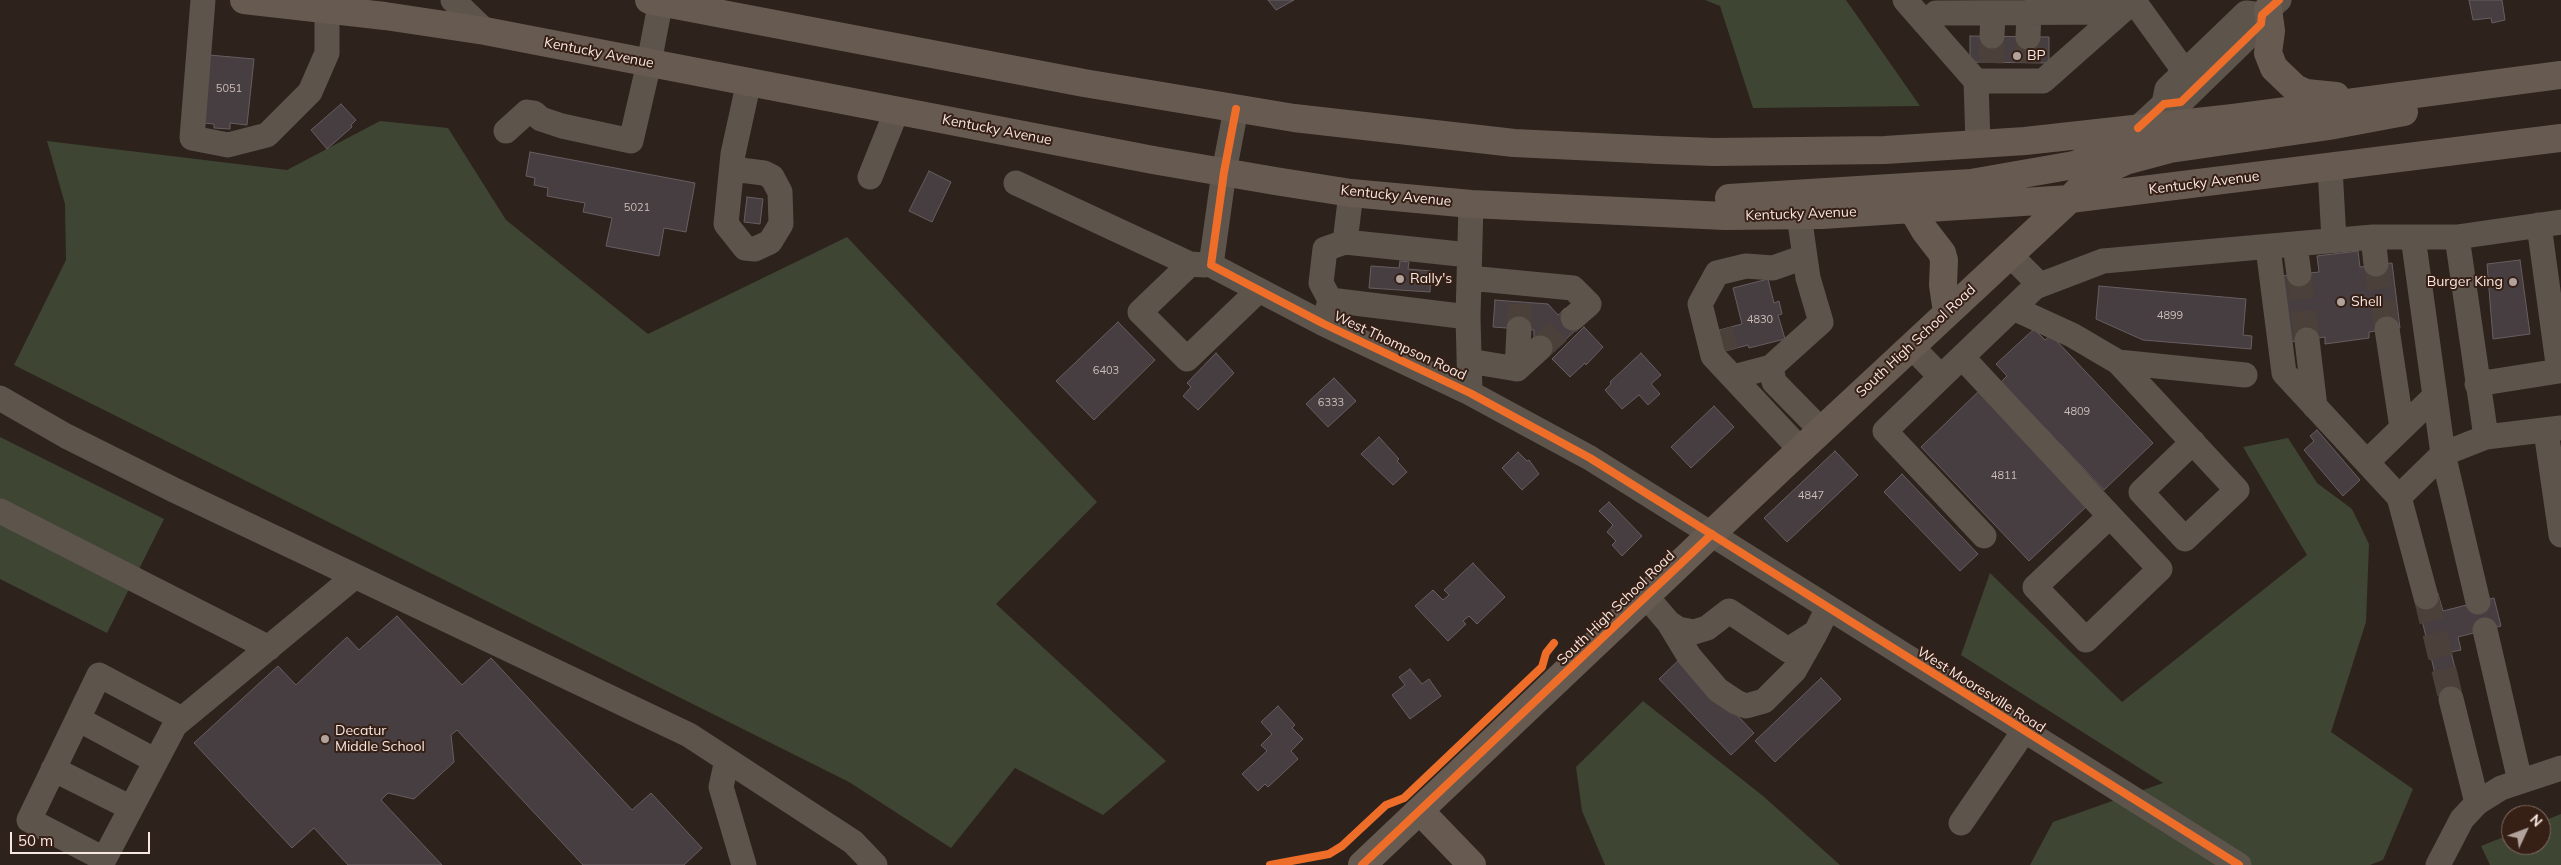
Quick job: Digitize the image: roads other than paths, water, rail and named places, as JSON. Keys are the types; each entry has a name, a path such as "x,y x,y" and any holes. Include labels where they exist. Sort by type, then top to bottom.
{"main road":[{"name":"Kentucky Avenue","path":"244,0 327,9 485,31 1224,172 1351,193 1471,204 1667,215 1799,215 1912,210 2078,190 2330,168 2561,138"},
{"path":"657,1 1084,83 1236,109 1460,137 1600,148 1714,152 1800,152 1978,144 2233,118 2561,75"},
{"path":"2270,8 2271,31 2268,54 2280,76 2295,88 2306,93 2364,100"},
{"path":"2078,190 2125,162 2170,149 2329,126 2417,109 2436,92"},
{"name":"South High School Road","path":"1362,865 1800,449 2078,190 2138,128"},
{"path":"1667,215 1698,199 1902,189 2013,177 2074,165 2117,150"},
{"path":"1912,210 1925,232 1942,253 1944,260 1942,285 1947,312"},
{"path":"1420,811 1472,865"}],"street":[{"path":"204,0 192,138 228,145 267,135 310,92 327,54 327,9"},
{"path":"453,0 485,31"},
{"path":"1905,0 1932,12 1993,24 2029,12 2129,4"},
{"path":"506,131 526,112 534,113 541,119 562,126 630,140 649,63 657,1"},
{"path":"1986,75 2026,72 2043,81 2129,4"},
{"path":"2129,4 2185,72"},
{"name":"South High School Road","path":"2138,128 2164,104 2167,89 2246,13 2270,8"},
{"name":"South High School Road","path":"2164,104 2181,102 2261,24 2270,8"},
{"path":"1932,12 1986,75 1978,144"},
{"path":"2028,37 2029,12"},
{"path":"732,169 749,81"},
{"path":"1236,109 1224,172 1201,265 1140,312 1187,359 1259,290"},
{"path":"870,177 898,110"},
{"path":"2330,168 2334,240"},
{"name":"West Thompson Road","path":"1016,183 1259,290 1324,324 1470,393 1582,454 1712,534"},
{"path":"1345,242 1351,193"},
{"path":"1470,393 1468,317 1471,204"},
{"path":"1733,376 1770,367 1822,322 1804,256 1799,215"},
{"path":"1984,536 1885,431 2035,287 2103,262 2373,237 2457,237 2550,224 2559,371 2477,384"},
{"path":"2373,237 2376,264"},
{"path":"2414,237 2443,454 2478,602"},
{"path":"2457,237 2486,437"},
{"path":"1324,324 1330,300 1321,284 1325,249 1345,242 1469,267 1521,292 1572,288 1589,304 1573,318"},
{"path":"2295,245 2299,274"},
{"path":"2268,248 2284,373 2399,497 2426,597"},
{"path":"2009,254 2040,285"},
{"path":"1800,449 1713,356 1700,304 1717,273 1746,266 1773,268 1804,256"},
{"path":"1709,286 1733,376"},
{"path":"1330,300 1468,317"},
{"path":"2013,308 2072,335 2118,362 2193,442"},
{"path":"1517,369 1519,329"},
{"path":"2387,329 2402,428"},
{"path":"2307,340 2316,407"},
{"path":"1910,346 1941,377"},
{"path":"1517,369 1540,348"},
{"path":"1962,357 2160,569 2086,640 2035,587 2110,516"},
{"path":"1469,361 1517,369"},
{"path":"2118,362 2245,375"},
{"path":"1770,367 1774,382 1821,430"},
{"path":"2367,462 2435,396"},
{"path":"0,398 66,436 354,577 689,735 853,842 876,865"},
{"path":"2399,497 2443,454 2486,437 2554,429 2561,535"},
{"path":"0,511 269,648"},
{"name":"West Mooresville Road","path":"1712,534 2238,865"},
{"path":"182,719 99,675 29,820 103,862 175,725 354,577"},
{"path":"1646,596 1669,623 1688,656 1718,690 1746,706 1764,701 1794,671 1828,608"},
{"path":"1669,623 1678,629 1694,632 1707,628 1729,610 1788,650 1816,632"},
{"path":"2484,630 2520,781"},
{"path":"2451,699 2478,803"},
{"path":"78,720 156,761"},
{"path":"1961,823 2024,731"},
{"path":"726,760 721,787 744,865"},
{"path":"2438,865 2462,819 2478,803 2500,788 2561,768"},
{"path":"53,769 131,808"}],"tunnel":[{"path":"1991,63 1992,36"},
{"path":"2027,63 2028,37"},
{"path":"2376,264 2387,329"},
{"path":"2299,274 2307,340"},
{"path":"1519,329 1520,302"},
{"path":"1540,348 1573,318"},
{"path":"1720,330 1726,351"},
{"path":"2426,597 2451,699"}],"place":[{"name":"BP","path":"2017,56"},
{"name":"Rally's","path":"1400,279"},
{"name":"Burger King","path":"2513,282"},
{"name":"Shell","path":"2341,302"},
{"name":"Decatur Middle School","path":"325,739"}]}
